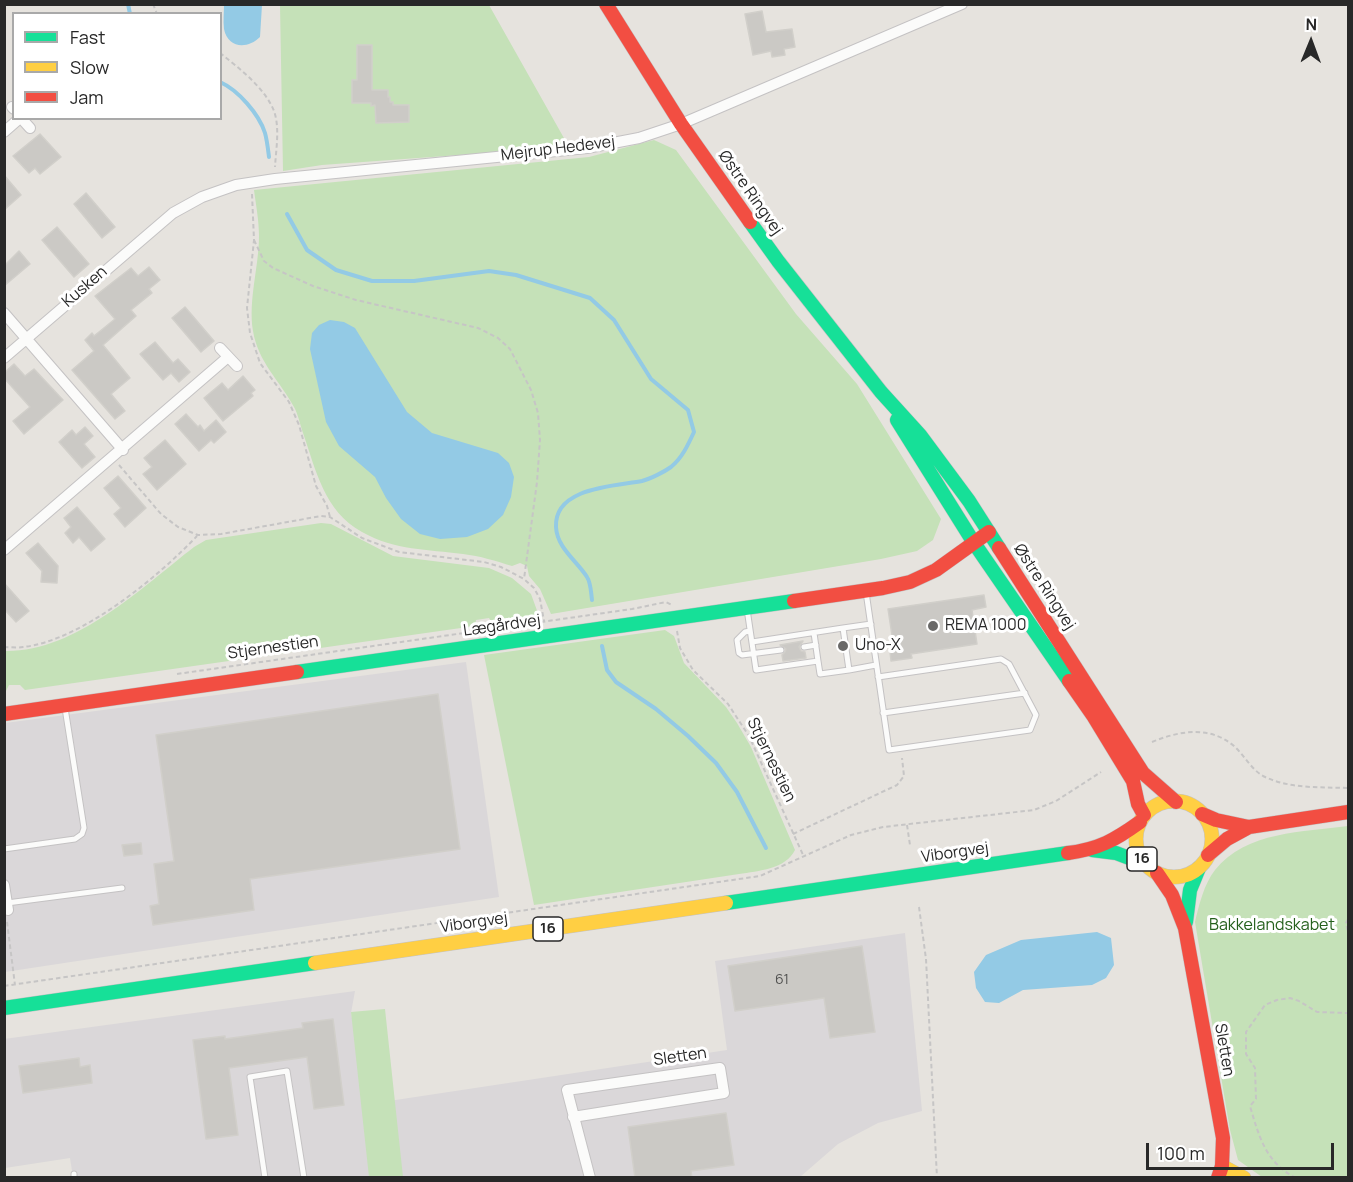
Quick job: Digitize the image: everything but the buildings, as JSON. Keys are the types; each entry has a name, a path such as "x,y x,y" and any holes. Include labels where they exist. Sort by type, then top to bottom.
{"street":[{"name":"Østre Ringvej","path":"606,4 681,124 778,261 881,392 920,435 989,532 1143,773 1176,802"},
{"name":"Mejrup Hedevej","path":"144,236 173,213 202,197 236,185 275,179 587,148 639,138 681,124 962,4"},
{"path":"4,132 19,120"},
{"path":"23,120 30,128"},
{"name":"Kusken","path":"4,358 144,236"},
{"path":"4,313 123,450"},
{"path":"220,348 237,366"},
{"path":"4,550 123,450 228,357"},
{"name":"Østre Ringvej","path":"881,392 974,543 1100,726 1133,781 1142,819"},
{"name":"Lægårdvej","path":"4,714 866,591 910,582 936,570 989,532"},
{"path":"1176,802 1190,805 1216,820 1249,827"},
{"name":"16","path":"1176,802 1162,803 1142,819 1136,844 1138,851 1145,864 1163,876 1178,877 1199,868"},
{"path":"1199,868 1208,855 1227,839 1249,827 1348,812"},
{"path":"1202,814 1211,833 1212,841 1208,855"},
{"name":"Viborgvej","path":"4,1008 1091,850 1115,840 1142,819"},
{"name":"Viborgvej","path":"1091,850 1127,855 1145,864"},
{"name":"Sletten","path":"1185,928 1190,890 1199,868"},
{"name":"Sletten","path":"1156,873 1177,904 1185,928 1223,1138 1220,1172"},
{"path":"4,885 8,907"},
{"name":"Sletten","path":"573,1117 724,1093 720,1068 567,1090 573,1117 590,1178"},
{"path":"1220,1172 1244,1178"}],"lane":[{"path":"866,591 876,665 889,750 1030,730 1036,715 1009,664 1001,659 878,677"},
{"path":"747,607 756,670 818,661"},
{"path":"752,642 871,624"},
{"path":"843,628 849,669"},
{"path":"750,631 745,632 737,640 739,653 742,655 781,650"},
{"path":"814,633 820,674 876,665"},
{"path":"804,647 816,645"},
{"path":"883,713 1025,693"},
{"path":"4,849 75,839 82,834 84,828 65,705"},
{"path":"8,907 122,888"},
{"path":"265,1178 250,1077 287,1071 304,1178"}],"path":[{"path":"222,55 262,92 274,110 277,127 275,179"},
{"path":"252,183 254,240 247,308 250,333 260,363 289,402 299,425 316,486 330,517"},
{"path":"254,240 264,261 273,268 313,286 356,300 478,328 498,338 510,349 531,390 538,413 540,440 537,483 524,579"},
{"path":"113,458 161,514 178,527 198,534 221,534 321,516 330,517 362,538 399,552 484,562 501,567 524,579 534,588 540,599 544,621"},
{"path":"4,647 23,647 47,641 84,625 138,589 173,561 198,534"},
{"name":"Stjernestien","path":"169,675 666,602 672,605 680,648 693,670 728,704 749,736 804,857"},
{"path":"1152,742 1174,733 1194,731 1213,735 1233,745 1261,775 1287,785 1348,788"},
{"path":"793,834 900,783 904,772 900,749"},
{"path":"4,986 768,874 851,835 883,827 1034,810 1056,801 1101,772"},
{"path":"907,825 910,845"},
{"path":"8,907 6,913 15,985"},
{"path":"919,907 926,959 937,1178"},
{"path":"1348,919 1346,923 1348,932"},
{"path":"1296,1178 1269,1156 1255,1123 1250,1106 1256,1098 1255,1068 1246,1054 1246,1032 1265,1005 1277,1000 1290,998 1317,1012 1348,1013"}],"shaded area":[{"path":"466,662 499,897 5,972 5,723"},
{"path":"905,933 922,1111 878,1123 838,1144 800,1177 73,1177 70,1158 5,1168 4,1039 355,991 351,1013 369,1104 727,1050 715,961"}],"green space":[{"path":"280,5 489,5 569,147 322,165 283,171"},
{"path":"654,140 676,150 796,314 857,384 941,519 933,540 917,551 881,559 551,614 540,589 529,576 527,566 520,563 512,566 469,555 399,546 375,538 349,523 330,501 323,488 295,410 264,362 256,342 252,307 259,236 254,190 589,157"},
{"path":"321,523 331,524 393,556 489,568 512,578 531,594 539,616 492,623 489,618 476,620 475,626 25,690 20,685 9,685 5,693 5,651 31,648 57,641 82,629 130,598 206,540"},
{"path":"665,630 674,636 684,663 726,707 737,723 751,747 795,850 785,861 763,870 534,905 484,655"},
{"name":"Bakkelandskabet","path":"1348,826 1348,1177 1262,1177 1238,1160 1230,1130 1195,922 1202,895 1211,876 1228,857 1259,841 1277,836"},
{"path":"385,1009 403,1177 369,1177 351,1012"}],"water":[{"path":"224,5 262,5 260,37 244,45 230,40 224,29"},
{"path":"330,320 344,322 355,328 407,412 432,433 498,453 509,463 514,477 511,497 503,515 488,529 467,537 440,539 420,534 401,519 375,477 339,446 326,422 310,349 312,333 319,325"},
{"path":"1097,932 1111,938 1114,965 1106,978 1092,985 1023,990 999,1003 985,1002 976,988 974,972 986,955 1021,940"}],"waterway":[{"path":"128,4 130,12"},
{"path":"222,83 241,97 258,118 265,133 269,157"},
{"path":"287,214 307,250 336,270 372,281 414,281 489,271 516,275 590,298 614,320 651,379 688,410 694,432 682,455 671,467 645,480 603,487 575,496 558,514 557,535 568,554 587,577 592,600"},
{"path":"602,646 607,670 616,682 656,709 716,763 737,792 766,848"}],"traffic: fast":[{"path":"750,222 881,392 920,435 969,501 999,548"},
{"path":"897,420 974,543 1069,681"},
{"path":"297,672 794,601"},
{"path":"1092,850 1116,853 1145,864"},
{"path":"726,903 1068,853"},
{"path":"1186,922 1190,890 1199,868"},
{"path":"4,1008 315,963"}],"traffic: slow":[{"path":"1174,801 1188,804 1201,812 1209,825 1212,839 1209,853 1201,866 1188,874 1174,877 1160,874 1147,866 1139,853 1136,839 1139,825 1147,812 1160,804 1174,801"},
{"path":"315,963 726,903"},
{"path":"1222,1166 1244,1178"}],"traffic: jam":[{"path":"606,4 681,124 750,222"},
{"path":"794,601 910,582 936,570 989,532"},
{"path":"999,548 1143,773 1176,802"},
{"path":"4,714 297,672"},
{"path":"1069,681 1133,781 1138,804 1144,815"},
{"path":"1208,855 1227,839 1249,827 1348,812"},
{"path":"1202,814 1216,820 1249,827"},
{"path":"1068,853 1106,843 1140,822"},
{"path":"1157,873 1172,895 1185,928 1223,1138 1222,1166 1218,1178"}],"place":[{"name":"REMA 1000","path":"933,626"},
{"name":"Uno-X","path":"843,646"}]}
